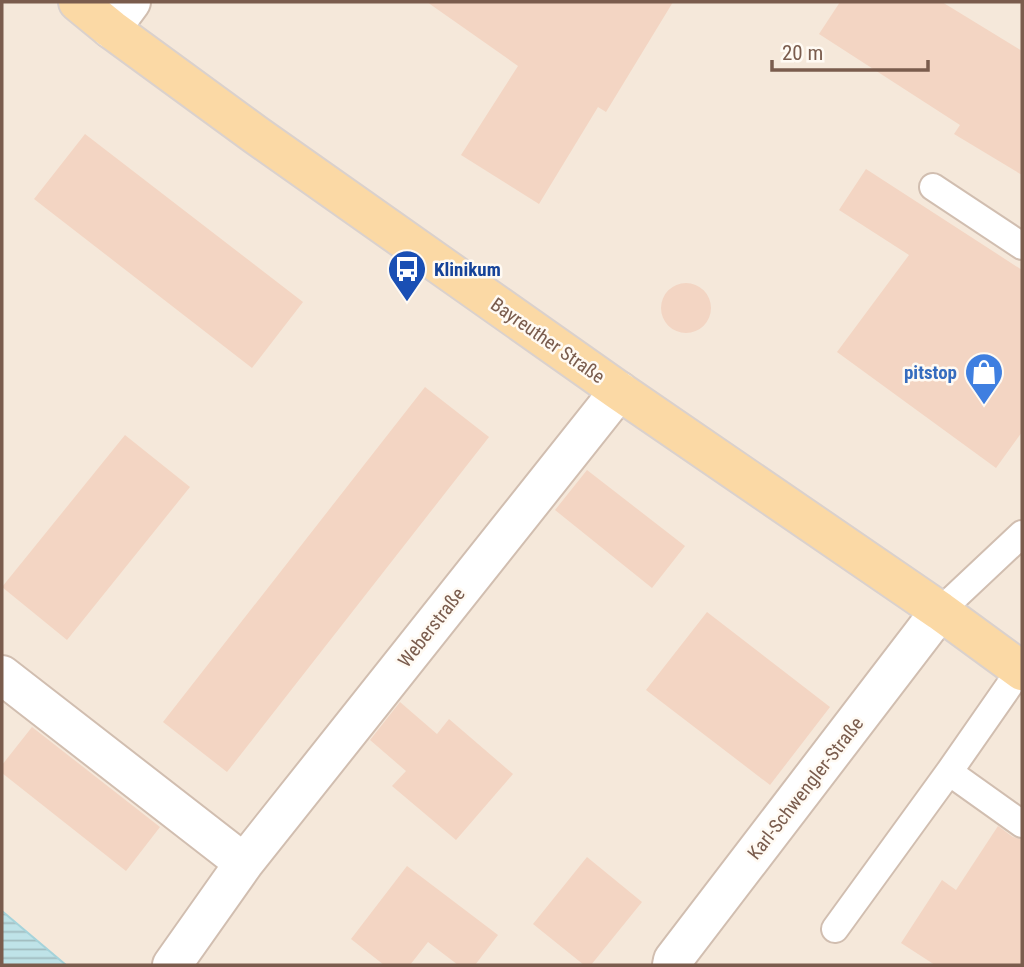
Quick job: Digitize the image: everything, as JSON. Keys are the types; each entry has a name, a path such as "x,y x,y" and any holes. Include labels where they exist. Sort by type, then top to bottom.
{"main road":[{"name":"Bayreuther Straße","path":"78,2 121,15 256,135 619,391 940,611 1021,671"}],"street":[{"name":"Weberstraße","path":"172,965 244,863 619,391"},
{"name":"Karl-Schwengler-Straße","path":"672,965 673,960 940,611"},
{"path":"2,676 244,863"}],"lane":[{"path":"933,187 1022,246"},
{"path":"940,611 1022,534"},
{"path":"835,929 1021,671"},
{"path":"949,772 1022,824"}],"shaded area":[{"path":"2,2 1022,2 1022,965 66,965 2,911"}],"water":[{"path":"2,911 66,965 2,965"}],"building":[{"path":"427,2 673,2 606,112 598,107 539,204 461,155 518,66"},
{"path":"840,2 942,2 1022,51 1022,175 954,134 960,125 819,34"},
{"path":"85,134 303,302 252,368 34,199"},
{"path":"866,169 1022,270 1022,432 996,468 837,352 909,255 839,210"},
{"path":"686,283 703,291 711,308 703,325 686,333 669,325 661,308 669,291"},
{"path":"425,387 489,437 227,772 163,722"},
{"path":"125,435 190,487 67,640 2,587"},
{"path":"587,470 685,546 652,588 555,510"},
{"path":"707,612 830,707 770,785 646,690"},
{"path":"400,702 437,734 449,719 513,774 456,840 392,786 406,771 370,740"},
{"path":"32,727 160,827 126,871 2,773 2,765"},
{"path":"998,826 1013,837 1022,839 1022,965 935,965 901,943 942,880 956,890"},
{"path":"587,857 642,902 591,965 584,965 533,924"},
{"path":"407,866 498,935 475,965 458,965 428,942 410,965 384,965 351,939"}],"place":[{"name":"Klinikum","path":"407,303"},
{"name":"pitstop","path":"984,406"}]}
